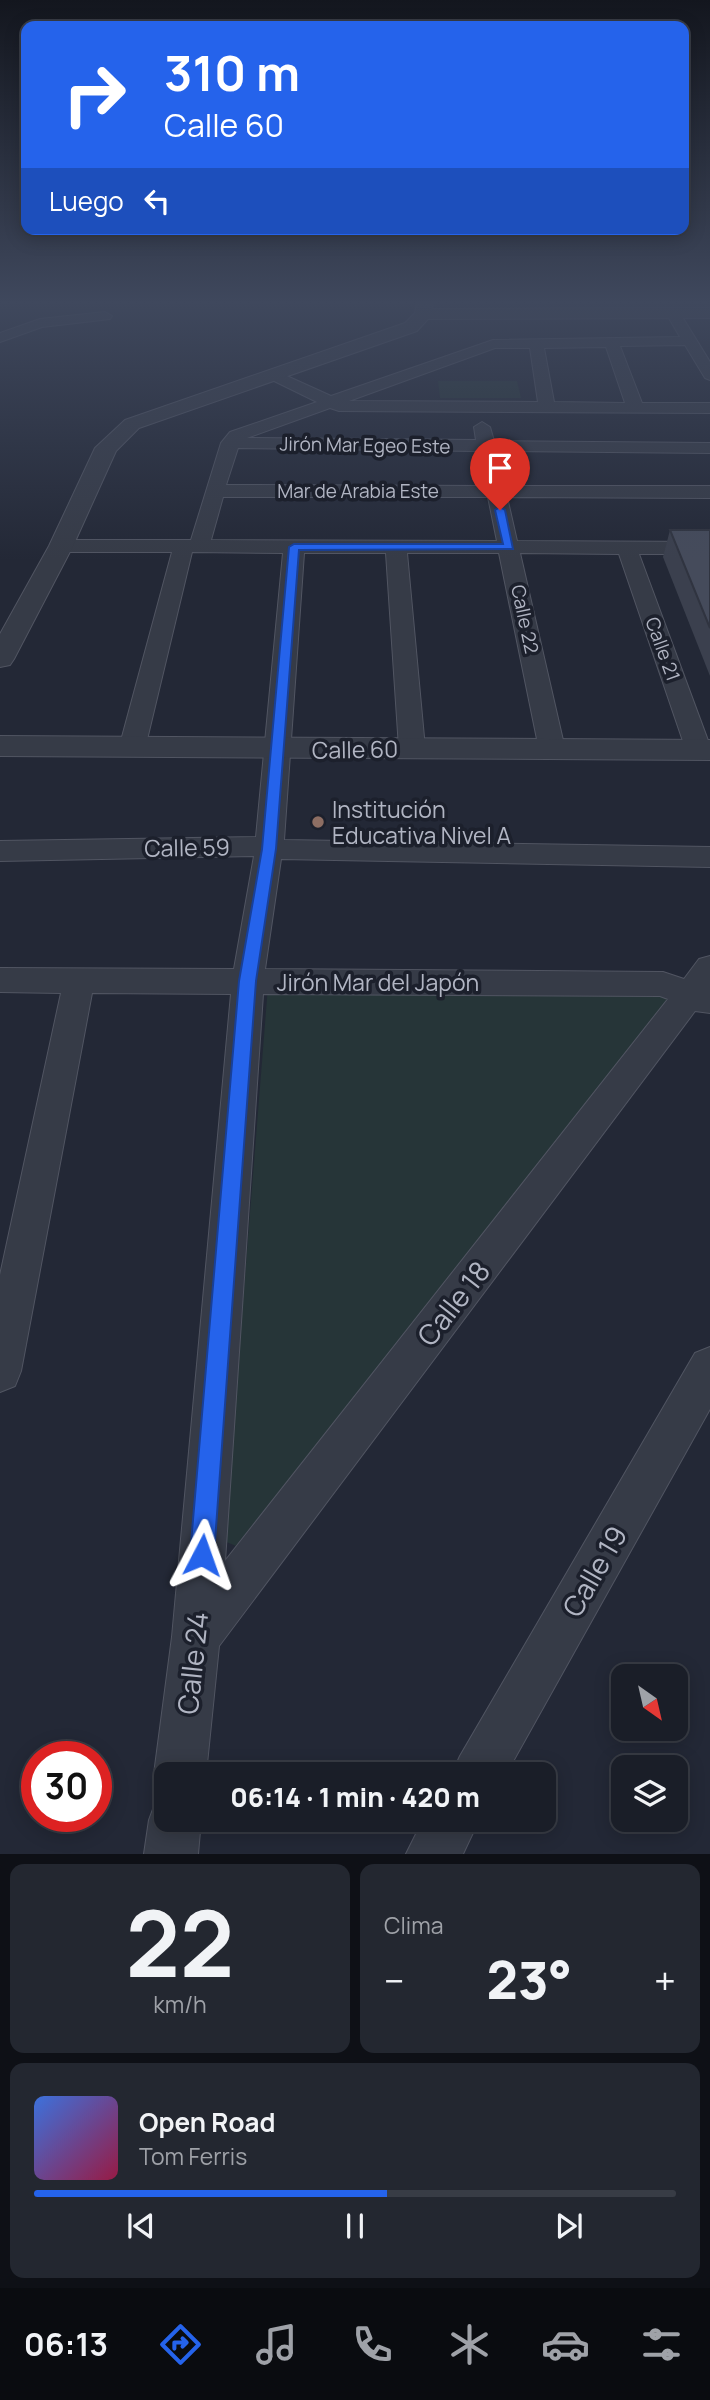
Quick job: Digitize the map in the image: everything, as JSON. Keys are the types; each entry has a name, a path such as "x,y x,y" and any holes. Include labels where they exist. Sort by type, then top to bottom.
{"street":[{"path":"0,659 61,546 106,448 118,434 132,424 240,387"},
{"path":"295,387 327,403 339,406 710,408"},
{"path":"132,748 191,546 216,491 230,443 236,436 373,387"},
{"path":"544,387 547,407"},
{"path":"628,387 635,407"},
{"name":"Calle 22","path":"479,406 485,446 552,749"},
{"name":"Jirón Mar Egeo Este","path":"230,443 710,448"},
{"name":"Mar de Arabia Este","path":"216,491 710,492"},
{"path":"61,546 710,548"},
{"name":"Calle 24","path":"181,1762 196,1637 248,981 269,849 275,749 294,547"},
{"path":"396,547 412,748"},
{"name":"Calle 21","path":"627,547 704,750"},
{"name":"Calle 60","path":"0,746 704,750"},
{"name":"Calle 59","path":"0,851 250,846 269,849 710,857"},
{"name":"Jirón Mar del Japón","path":"0,980 663,984 704,988"},
{"path":"0,1371 79,981"},
{"name":"Calle 18","path":"196,1637 704,988"},
{"name":"Calle 19","path":"485,1762 710,1368"},
{"path":"171,1854 173,1832"},
{"path":"433,1854 446,1832"}],"shaded area":[{"path":"439,387 518,387 521,398 440,398"},
{"path":"268,986 665,991 671,997 236,1546 224,1541"}],"building":[{"path":"670,530 710,530 710,628"}],"place":[{"name":"Institución Educativa Nivel A","path":"318,822"}],"route":[{"path":"202,1555 248,981 269,849 275,749 294,547 509,547 500,510"}]}
